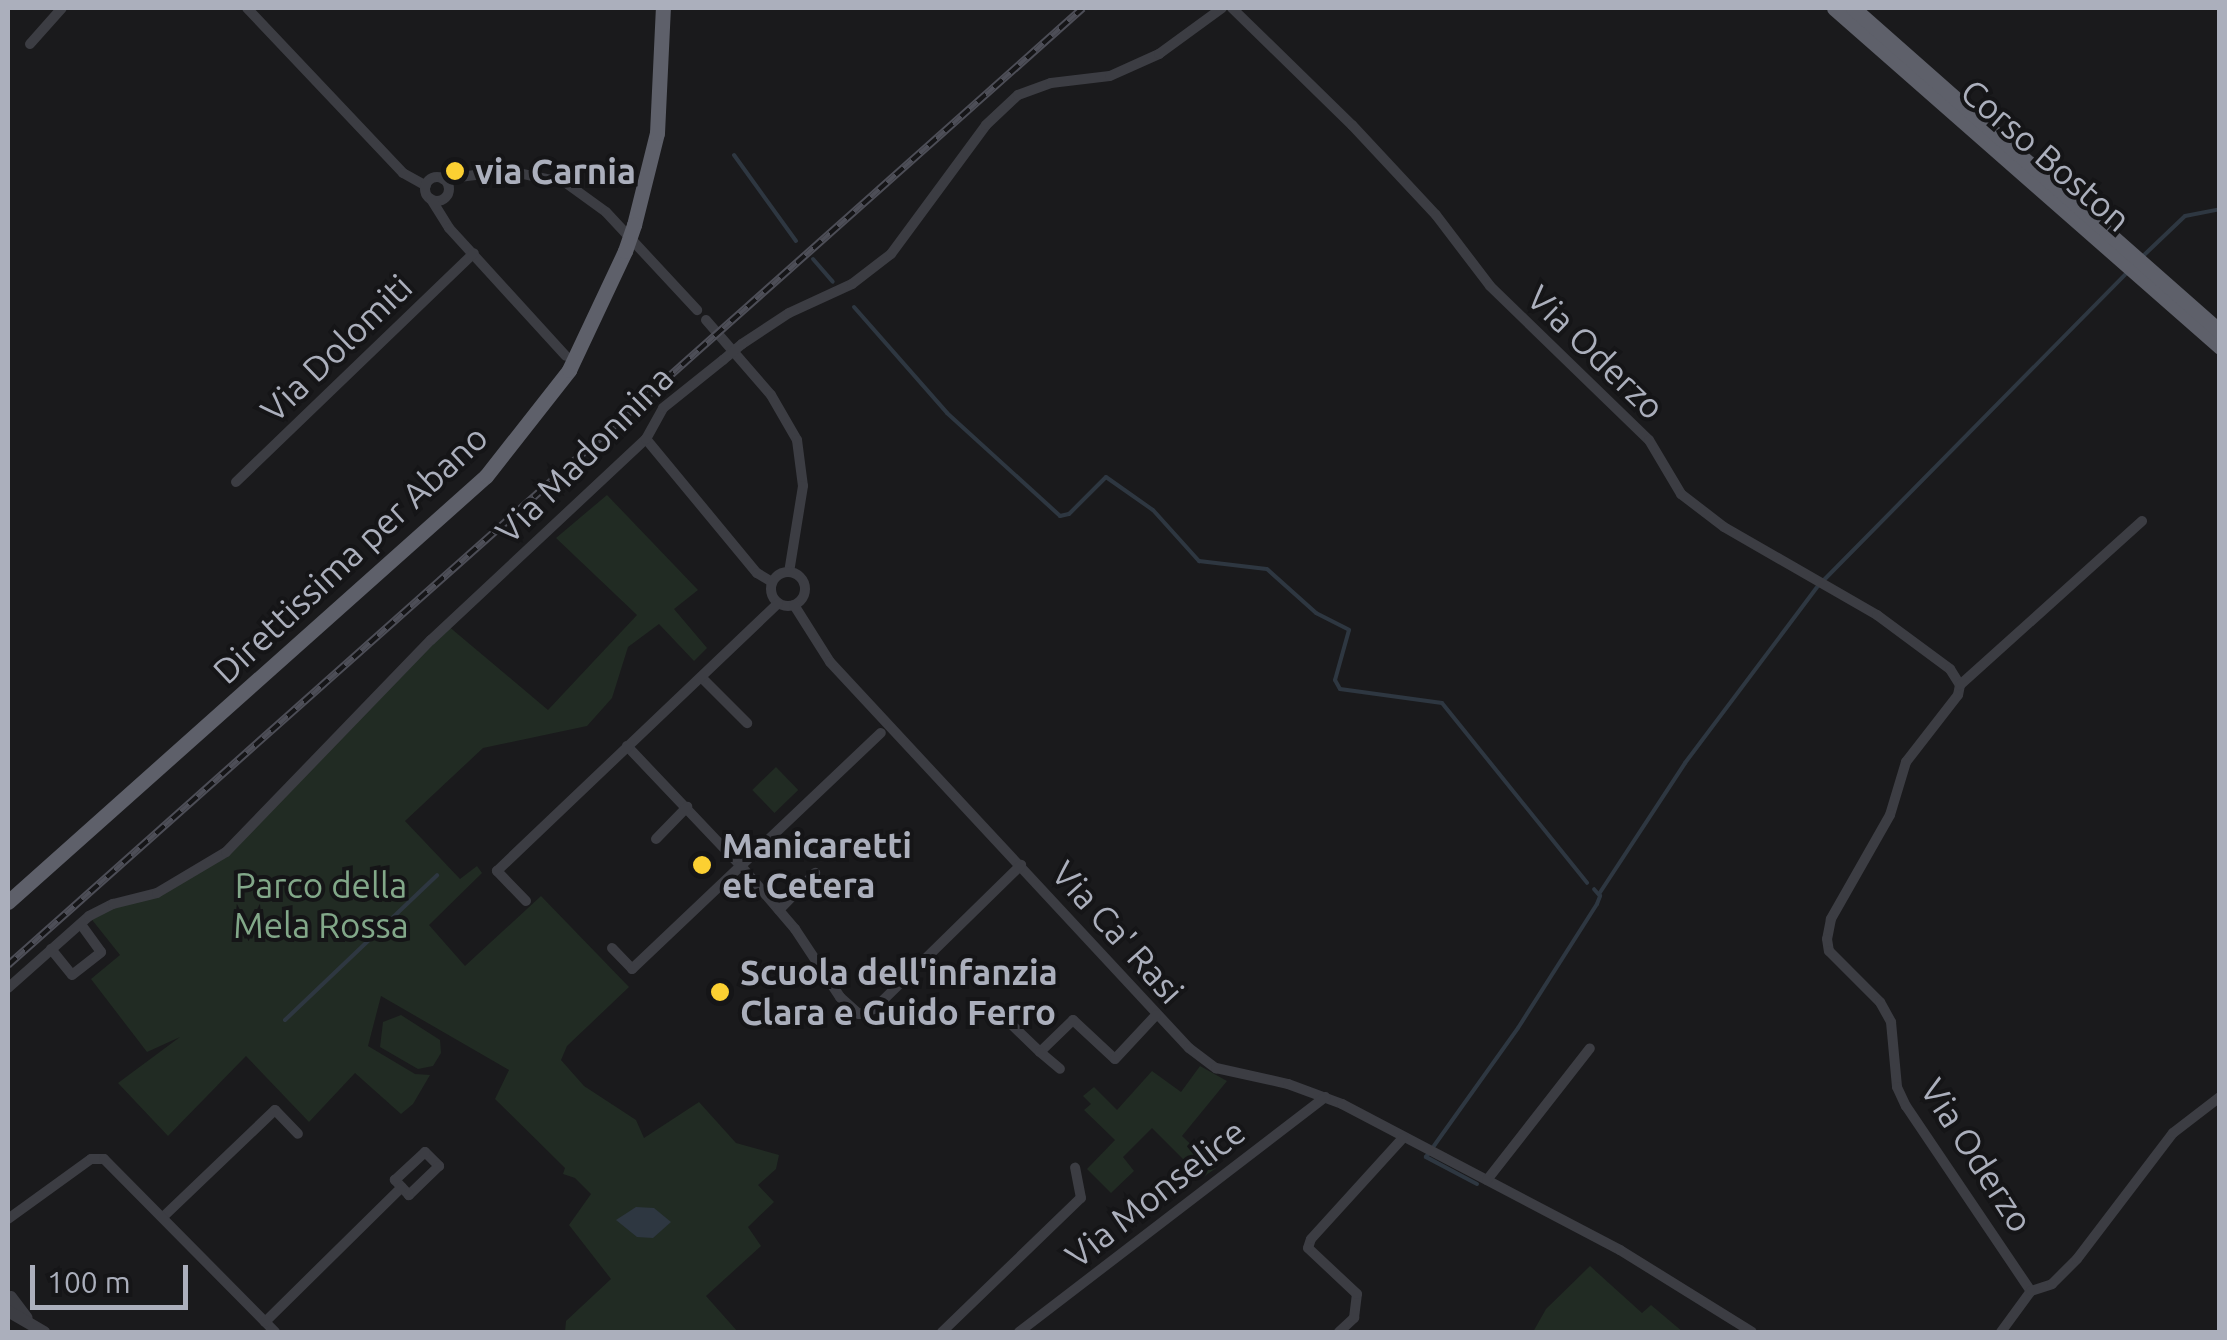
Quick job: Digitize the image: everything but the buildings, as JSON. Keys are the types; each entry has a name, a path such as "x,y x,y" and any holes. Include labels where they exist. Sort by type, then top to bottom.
{"highway":[{"name":"Direttissima per Abano","path":"8,902 486,476 568,370 626,250 634,225 659,118 663,8"},
{"name":"Corso Boston","path":"1834,8 2220,347"},
{"name":"Corso Boston","path":"1853,8 2220,331"}],"street":[{"path":"30,44 62,8"},
{"path":"247,8 410,178 437,188"},
{"name":"Via Madonnina","path":"8,988 81,924 113,904 157,893 226,852 432,640 646,438 663,408 788,312 852,284 891,254 986,126 1018,95 1051,83 1110,76 1159,54 1222,8"},
{"name":"Via Oderzo","path":"1232,8 1436,215 1490,286 1649,440 1681,494 1724,527 1877,615 1950,669 1960,685"},
{"path":"437,188 458,176 508,171 551,178 578,190 606,212 697,310"},
{"path":"437,188 441,213 566,356"},
{"name":"Via Dolomiti","path":"236,482 474,253"},
{"name":"Via Ca' Rasi","path":"706,320 771,395 796,440 804,486 789,572 800,576 804,586 803,597 794,604 830,662 1156,1015 1216,1068 1325,1097 1620,1250 1752,1332"},
{"path":"646,438 757,573 772,582"},
{"name":"Via Oderzo","path":"2031,1291 1906,1106 1898,1087 1891,1022 1880,1002 1828,952 1831,919 1890,815 1906,762 1947,710 1960,685 2142,521"},
{"path":"772,582 789,572"},
{"path":"772,582 772,596 778,603 794,604"},
{"path":"526,902 497,871 778,603"},
{"path":"702,678 747,723"},
{"path":"612,948 632,969 881,733"},
{"path":"628,746 779,910 852,1010 870,1013 1021,865"},
{"path":"656,839 688,807"},
{"path":"779,910 815,873"},
{"path":"51,950 72,975 101,952 81,924"},
{"path":"1040,1052 1073,1020 1115,1059 1156,1015"},
{"path":"1013,1026 1060,1069"},
{"path":"1486,1180 1590,1048"},
{"name":"Via Monselice","path":"1019,1332 1325,1097"},
{"path":"2001,1332 2031,1291 2052,1284 2077,1258 2173,1133 2220,1097"},
{"path":"163,1216 275,1110 298,1134"},
{"path":"1339,1332 1354,1318 1358,1294 1308,1248 1310,1238 1403,1138"},
{"path":"425,1152 439,1166 409,1194 402,1187 395,1180 425,1152"},
{"path":"8,1219 97,1157 110,1163 275,1332"},
{"path":"942,1332 1081,1198 1076,1168"},
{"path":"265,1322 402,1187"},
{"path":"8,1301 44,1332"}],"green space":[{"name":"Parco della Mela Rossa","path":"607,495 698,590 674,609 707,648 694,661 659,624 628,647 612,698 587,726 483,748 405,821 460,879 477,866 482,873 429,925 465,966 541,896 629,987 567,1046 561,1060 584,1086 636,1120 644,1138 699,1102 736,1143 779,1155 776,1169 758,1185 774,1202 748,1227 761,1246 706,1296 738,1332 565,1332 566,1321 611,1279 569,1225 591,1194 575,1178 563,1174 565,1168 495,1099 509,1070 381,996 368,1046 415,1074 430,1075 413,1104 401,1114 355,1073 309,1122 246,1056 168,1136 118,1083 180,1037 147,1052 91,979 120,955 89,916 157,893 211,863 447,625 548,710 637,615 556,538"},
{"path":"776,767 798,790 774,813 752,790"},
{"path":"401,1015 440,1040 441,1053 433,1066 418,1069 380,1047 383,1022"},
{"path":"1200,1066 1227,1081 1182,1136 1216,1168 1202,1178 1152,1128 1123,1157 1134,1171 1111,1193 1087,1169 1115,1140 1084,1110 1091,1104 1083,1096 1094,1087 1117,1110 1152,1071 1181,1092"},
{"path":"1590,1266 1642,1313 1651,1305 1683,1332 1533,1332 1546,1309"}],"shaded area":[{"path":"636,1207 654,1208 671,1222 653,1238 637,1237 616,1220"}],"waterway":[{"path":"734,155 796,241"},
{"path":"2142,257 2185,216 2220,209"},
{"path":"813,259 833,282"},
{"path":"1599,894 1685,763 1818,586 2129,271"},
{"path":"854,307 947,413 1060,516 1069,514 1106,477 1153,510 1199,561 1267,569 1316,613 1349,630 1335,680 1340,689 1442,703 1587,883"},
{"path":"285,1020 437,875"},
{"path":"1477,1184 1426,1157 1518,1028 1597,904 1600,896 1594,889"}],"railway":[{"path":"8,965 1083,8"}],"place":[{"name":"via Carnia","path":"455,171"},
{"name":"Manicaretti et Cetera","path":"702,865"},
{"name":"Scuola dell'infanzia Clara e Guido Ferro","path":"720,992"}]}
